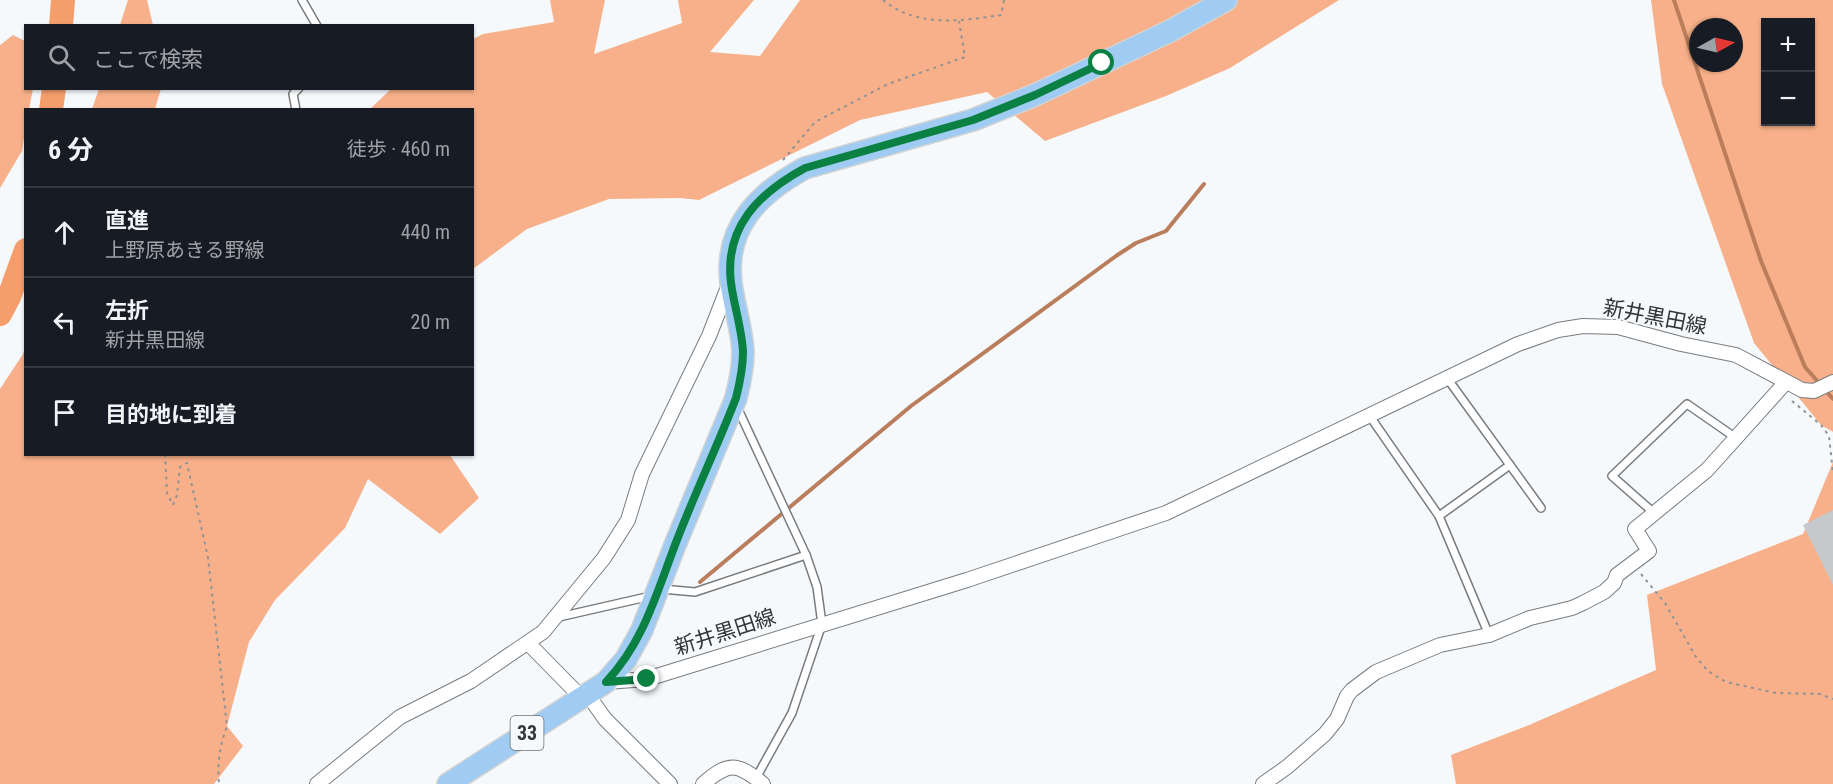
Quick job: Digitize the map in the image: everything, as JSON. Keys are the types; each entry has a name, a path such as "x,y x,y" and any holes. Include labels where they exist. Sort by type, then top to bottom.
{"main road":[{"name":"33","path":"451,783 606,682 632,651 735,402 742,374 743,350 731,281 731,249 736,232 766,192 780,181 805,168 973,120 1035,95 1170,31 1226,0"}],"street":[{"path":"317,784 400,717 471,681 543,632 604,558 628,520 642,474 709,336 731,281"},
{"name":"新井黒田線","path":"606,682 647,679 967,580 1166,513 1532,338 1558,330 1595,326 1626,329 1681,344 1736,355 1785,385 1808,391 1814,391 1833,382"},
{"path":"1263,784 1325,735 1347,696 1376,672 1440,645 1489,635 1530,618 1572,608 1604,592 1614,583 1617,575 1649,551 1635,529 1707,470 1785,385"},
{"path":"528,643 585,696 670,784"},
{"path":"703,784 721,769 727,767 740,769 760,781"}],"lane":[{"path":"303,0 317,24"},
{"path":"296,108 292,94 297,90"},
{"path":"1447,378 1541,508"},
{"path":"735,402 806,555 817,587 822,624 792,713 760,781"},
{"path":"1654,513 1612,476 1687,404 1736,438"},
{"path":"1369,415 1439,516 1489,635"},
{"path":"1439,516 1510,465"},
{"path":"554,618 658,592 695,592 806,555"}],"path":[{"path":"883,0 904,13 924,19 959,21 1001,15 1004,0"},
{"path":"778,166 815,122 888,84 964,57 959,21"},
{"path":"1785,385 1830,436 1833,473"},
{"path":"165,456 167,493 173,505 177,495 180,467 187,463 208,558 227,726 217,769 219,784"},
{"path":"1632,565 1665,603 1695,657 1708,671 1726,682 1776,693 1820,694 1833,699"}],"shaded area":[{"path":"128,0 147,0 153,24 120,24"},
{"path":"550,0 605,0 594,54 682,23 678,0 754,0 710,52 760,56 800,0 1339,0 1230,68 1166,96 1045,141 987,92 860,120 699,200 609,199 527,229 474,268 474,108 371,108 390,90 474,90 474,38 483,34 554,22"},
{"path":"1651,0 1833,0 1833,432 1821,425 1754,343 1662,84"},
{"path":"13,35 24,40 24,90 33,90 29,108 24,108 22,151 0,188 0,45"},
{"path":"98,90 161,90 155,108 92,108"},
{"path":"24,350 24,456 451,456 479,498 440,534 368,479 345,528 275,600 249,642 227,726 243,746 214,784 0,784 0,389"},
{"path":"1833,462 1833,784 1456,784 1451,755 1529,725 1656,670 1647,595 1803,534"}],"building":[{"path":"1833,510 1833,585 1803,525"}],"waterway":[{"path":"61,24 63,0"},
{"path":"1674,0 1761,261 1805,367 1833,399"},
{"path":"51,108 54,90"},
{"path":"700,582 911,406 1116,256 1136,243 1166,231 1204,184"},
{"path":"0,314 9,297 24,256"}],"route":[{"path":"647,679 606,682 632,651 642,630 736,398 742,374 743,350 731,281 731,249 736,232 750,212 766,192 780,181 805,168 973,120 1035,95 1102,63"}]}
